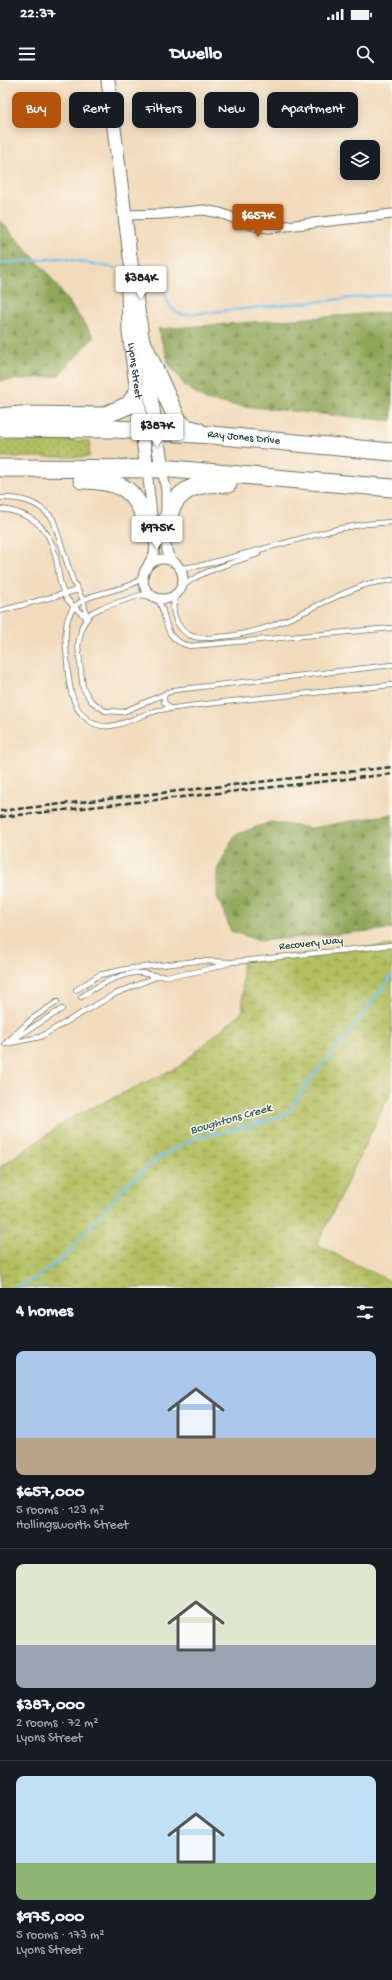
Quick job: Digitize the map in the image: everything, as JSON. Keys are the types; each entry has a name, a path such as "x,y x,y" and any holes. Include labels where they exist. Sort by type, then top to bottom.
{"highway":[{"path":"144,346 178,421 186,428 212,435"},
{"path":"0,417 20,415 103,416 128,405 137,393"},
{"name":"Ray Jones Drive","path":"0,428 149,431 212,435 392,452"},
{"path":"0,468 154,469 392,488"},
{"path":"0,476 115,482 123,486 140,505 160,533 174,503 191,489 203,484 214,483 310,489 345,484"}],"street":[{"name":"Lyons Street","path":"108,80 132,275 144,346 149,431 160,533 165,539 169,555 174,563"},
{"name":"Lyons Street","path":"119,170 119,198 128,282 129,332 137,393 149,431"},
{"path":"125,215 163,214 203,210 220,213 255,226 269,228 392,214"},
{"name":"Lyons Street","path":"146,569 154,554 160,533 166,490 154,469"},
{"path":"162,560 174,563 183,576 179,591 168,599 155,597 146,590 144,584 146,569 156,561 162,560"}],"lane":[{"path":"0,498 18,498 32,502 46,512 52,519 73,581 83,600 87,618"},
{"path":"0,509 25,515 34,519 45,530 56,554 58,572 64,593 73,607 87,618"},
{"path":"174,563 183,568 197,566 280,546 337,529 366,524 392,522"},
{"path":"280,546 196,577 185,583 173,603 178,623 188,635 204,638 232,636 273,626 364,585 392,580"},
{"name":"Lyons Street","path":"73,607 83,600 133,584 139,580 146,569"},
{"path":"0,611 78,590"},
{"path":"392,628 190,646 183,644 172,637 167,630 160,605 155,597 141,595 96,610 87,618 80,634 78,658 83,688 86,695 95,705 105,711 123,712 170,690 392,665"},
{"path":"73,607 68,614 64,632 70,684 77,706 82,715 93,723 106,726 124,722 152,712 392,685"},
{"path":"170,690 165,694 164,700 166,705 174,709"},
{"name":"Recovery Way","path":"76,990 99,975 110,972 170,964 207,961 232,962 392,945"},
{"name":"Recovery Way","path":"158,976 207,970 232,962"},
{"path":"80,997 96,987 124,975 135,973 158,976"},
{"path":"5,1044 40,1038 115,994 158,976"},
{"path":"5,1044 33,1018 57,1002"},
{"path":"5,1044 62,1009"}],"green space":[{"path":"0,220 46,271 94,337 58,376 0,381"},
{"path":"392,312 392,421 232,405 206,400 185,386 169,364 158,329"},
{"path":"0,440 90,441 89,457 0,457"},
{"path":"392,814 392,929 260,941 231,931 217,896 217,870 235,835 270,822 311,828"},
{"path":"392,945 392,1089 317,1245 392,1282 392,1288 0,1288 0,1167 72,1117 178,1067 243,1011 242,961"}],"waterway":[{"path":"0,263 60,258 116,268"},
{"path":"146,271 160,282 170,307 183,315 392,294"},
{"name":"Boughtons Creek","path":"14,1288 33,1280 64,1257 123,1188 155,1160 194,1138 254,1125 287,1114 311,1078 356,1024 392,975"}],"railway":[{"path":"0,811 392,767"},
{"path":"0,817 392,774"}]}
